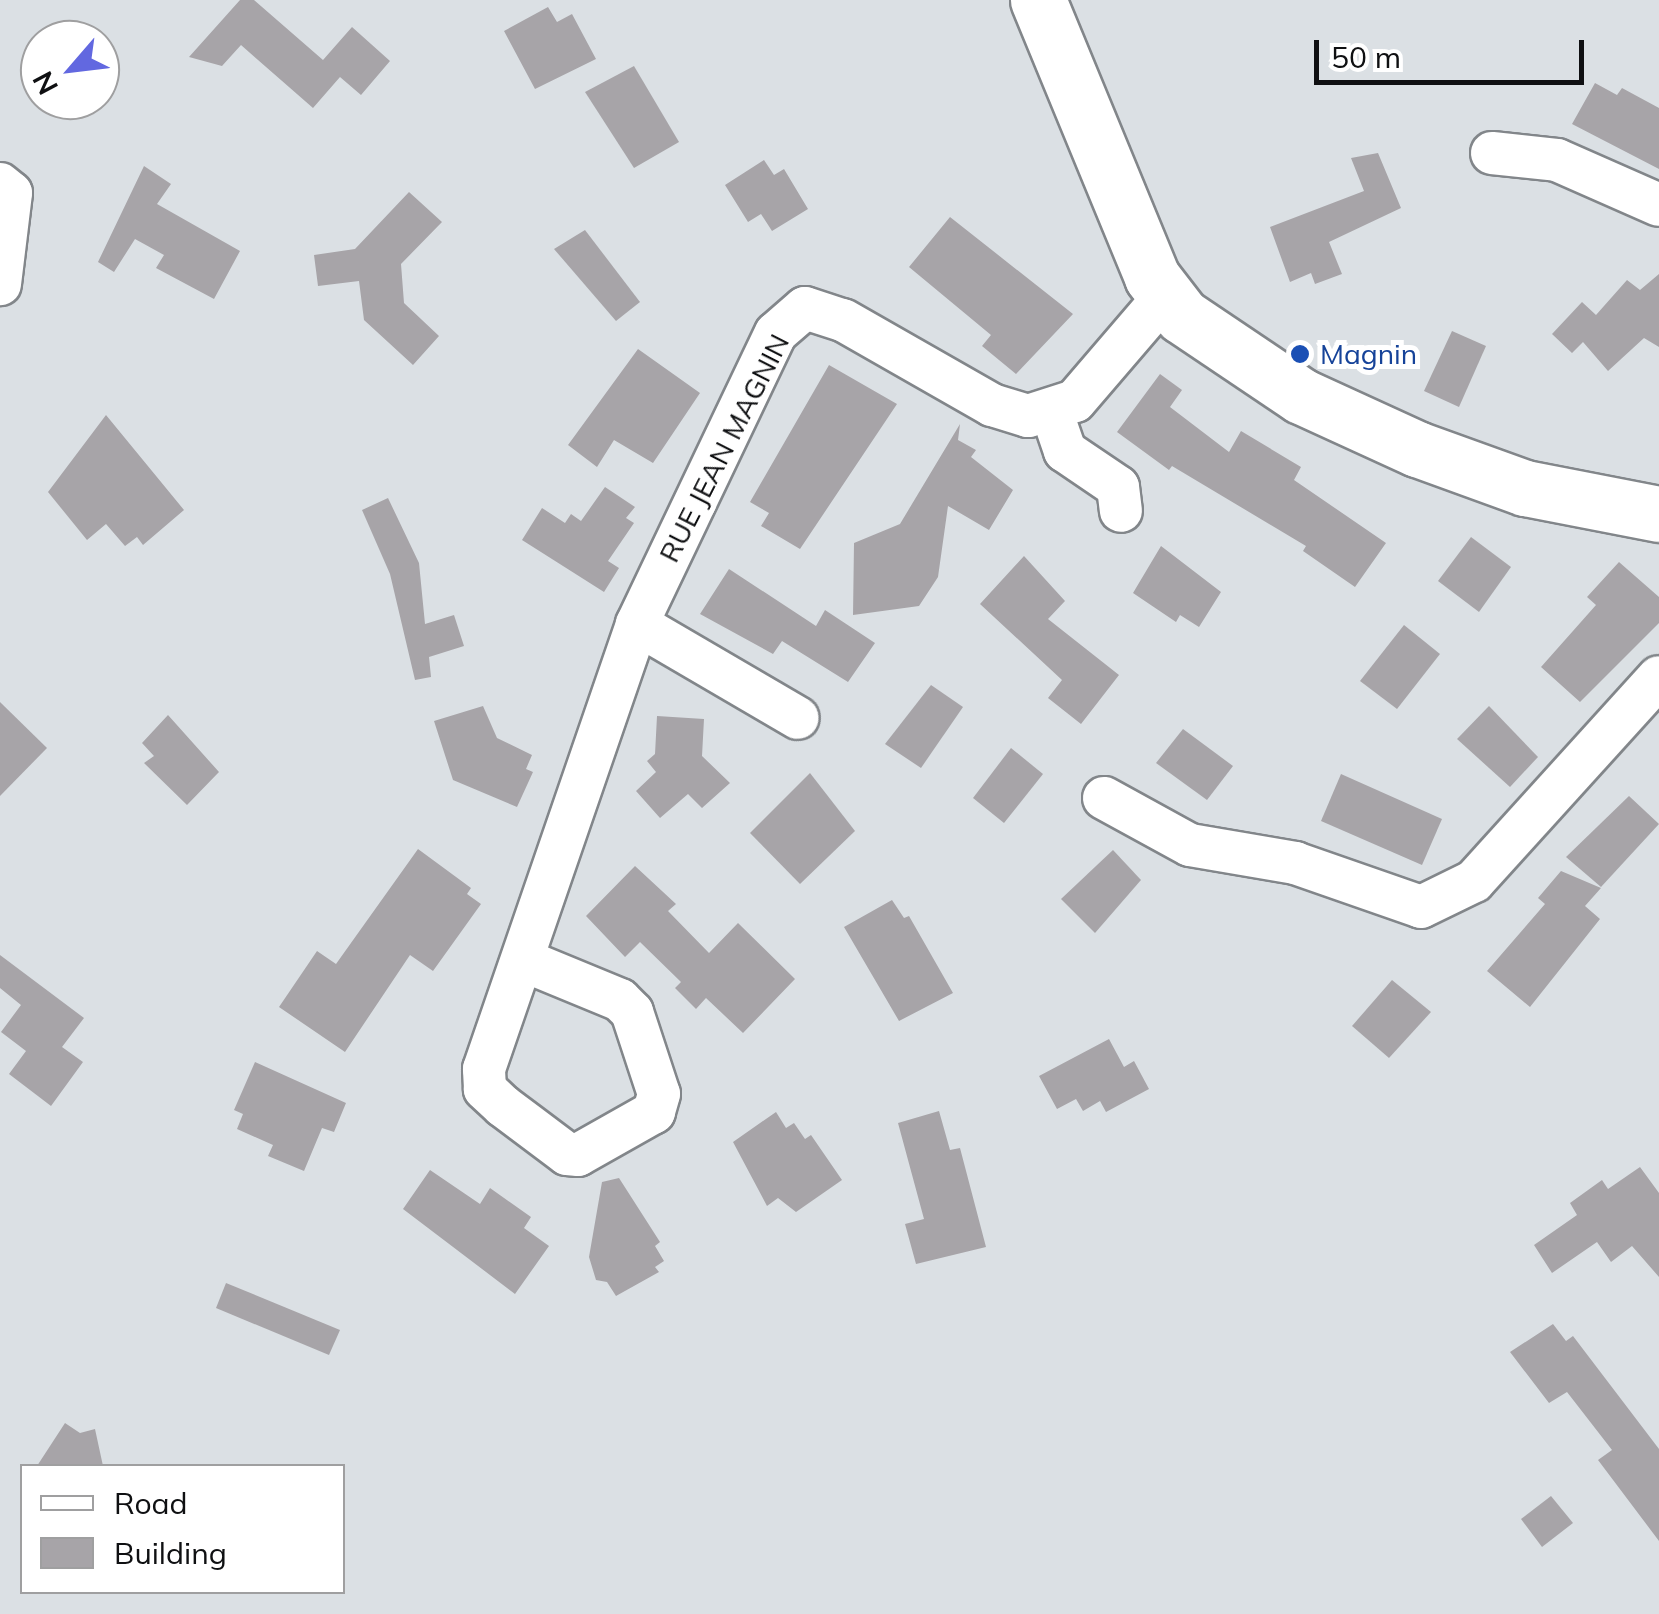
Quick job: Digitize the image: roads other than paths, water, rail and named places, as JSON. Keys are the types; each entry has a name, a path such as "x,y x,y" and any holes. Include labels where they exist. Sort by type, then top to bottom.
{"street":[{"path":"1038,0 1164,296 1209,338 1300,396 1417,449 1525,488 1659,514"},
{"path":"1492,154 1558,160 1659,205"},
{"path":"0,184 11,193 0,284"},
{"path":"1122,510 1118,487 1066,451 1052,413 1075,401 1164,296"},
{"name":"RUE JEAN MAGNIN","path":"523,960 620,1000 632,1012 660,1094 654,1112 578,1155 567,1154 484,1089 484,1069 636,624 776,332 805,308 843,320 992,405 1028,416 1052,413"},
{"path":"636,624 798,718"},
{"path":"1104,798 1190,845 1295,863 1421,907 1474,881 1659,677"}],"place":[{"name":"Magnin","path":"1300,354"}]}
